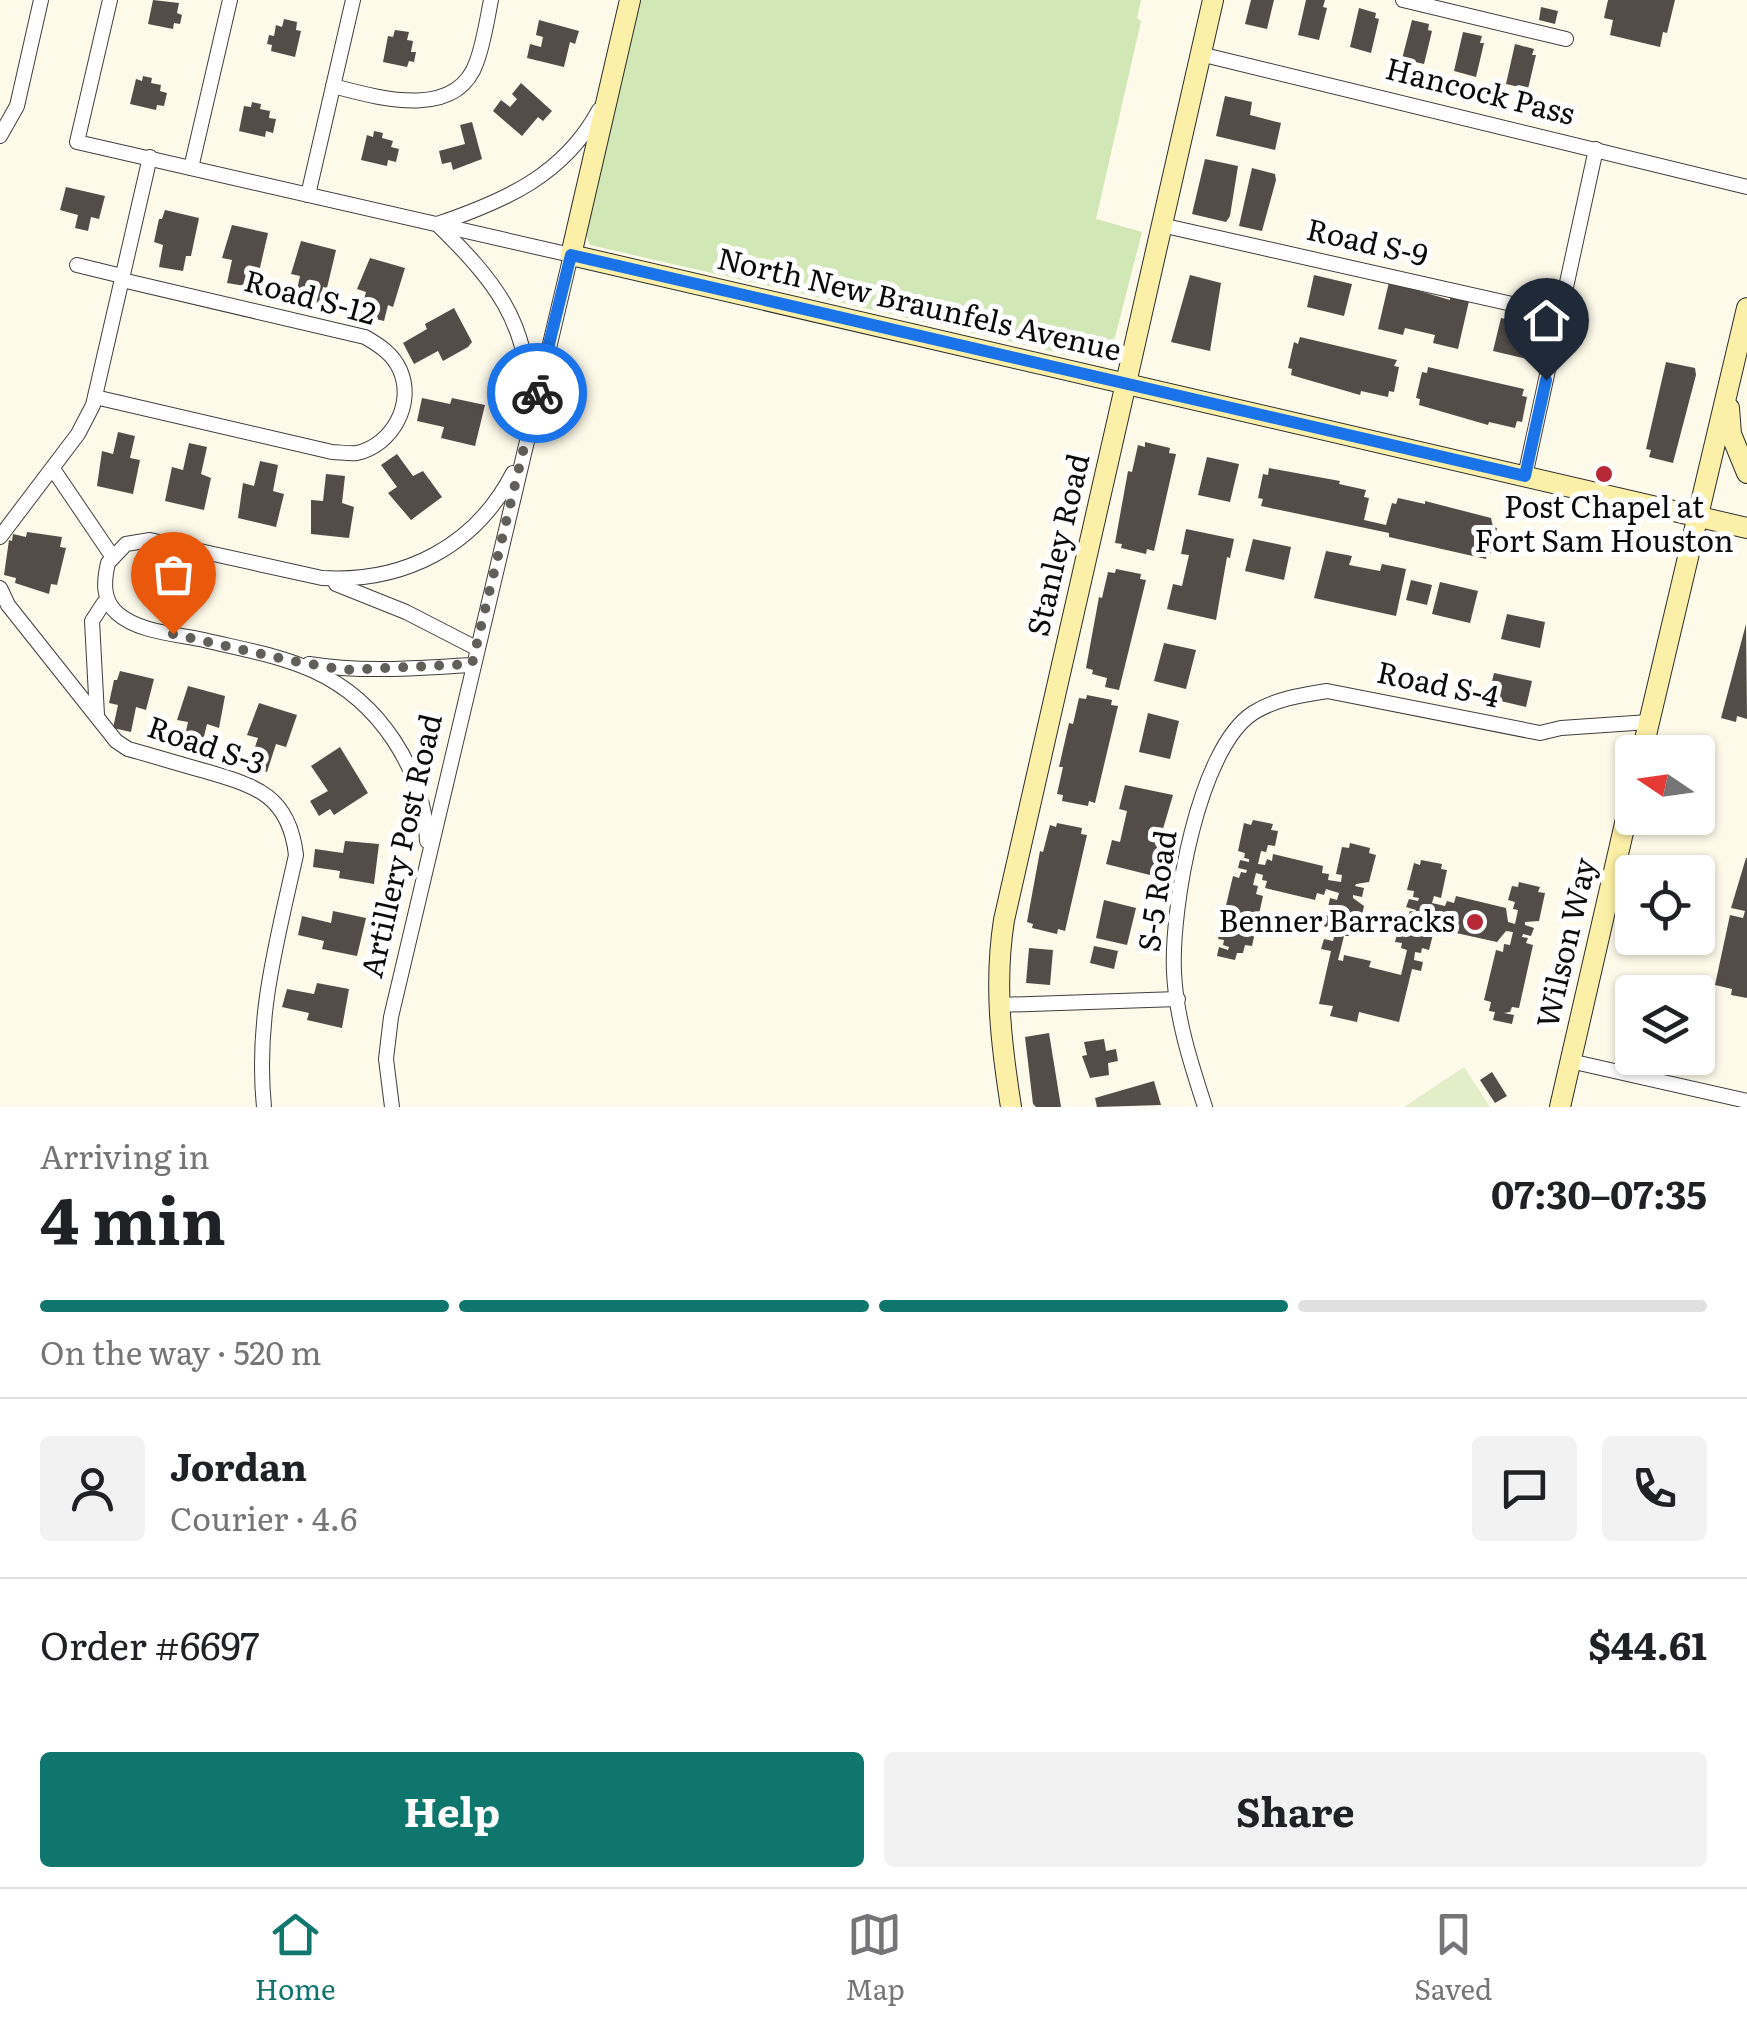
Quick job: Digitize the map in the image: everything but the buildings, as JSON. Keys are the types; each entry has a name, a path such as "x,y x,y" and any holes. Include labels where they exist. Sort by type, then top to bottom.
{"street":[{"path":"3,129 16,106 41,0"},
{"name":"North New Braunfels Avenue","path":"110,0 78,142 1747,528"},
{"path":"191,168 230,0"},
{"path":"308,195 353,0"},
{"path":"333,86 407,101 433,100 462,86 476,64 492,0"},
{"path":"571,255 630,0"},
{"name":"Stanley Road","path":"1011,1107 998,1005 998,960 1004,920 1212,0"},
{"path":"1403,0 1566,38"},
{"name":"Hancock Pass","path":"1200,54 1747,187"},
{"path":"437,224 516,194 555,167 582,138 610,86"},
{"path":"1525,476 1596,148"},
{"path":"0,537 78,434 96,396 150,158"},
{"name":"Artillery Post Road","path":"437,224 489,278 510,309 527,363 529,424"},
{"name":"Road S-9","path":"1161,224 1561,315"},
{"name":"Artillery Post Road","path":"392,1107 387,1080 387,1038 571,255"},
{"path":"77,266 122,278"},
{"name":"Road S-12","path":"96,396 332,452 357,452 371,446 385,438 400,418 405,394 400,370 384,347 365,337 122,278"},
{"path":"1646,735 1747,308"},
{"path":"1728,390 1731,434 1747,473"},
{"path":"472,664 344,670 141,626 117,614 108,602 106,572 112,556 126,544 150,540 322,578 350,580 388,574 426,561 457,542 498,499 522,455"},
{"path":"53,469 112,556"},
{"path":"322,578 406,612 476,648"},
{"name":"Road S-3","path":"0,588 8,605 116,741 128,749 256,787 280,806 294,832 296,855 263,1009 260,1073 264,1107"},
{"path":"97,716 92,621 108,602"},
{"path":"288,660 334,682 381,722 402,752 418,790 428,858"},
{"name":"Road S-4","path":"1228,737 1253,713 1268,706 1294,696 1327,691 1540,733 1649,722"},
{"name":"S-5 Road","path":"1178,1000 1174,944 1188,856 1204,789 1228,737"},
{"name":"Wilson Way","path":"1560,1107 1622,835"},
{"path":"998,1005 1178,1000 1188,1055 1204,1107"},
{"path":"1570,1061 1747,1101"}],"green space":[{"path":"639,0 1141,0 1137,18 1141,21 1096,219 1142,232 1107,356 1094,361 590,245 585,232"},
{"path":"1464,1067 1490,1107 1404,1107"}],"way so far":[{"path":"173,634 344,670 472,664 537,393"}],"place":[{"name":"Post Chapel at Fort Sam Houston","path":"1604,474"},
{"name":"Benner Barracks","path":"1475,922"}],"route":[{"path":"537,393 571,255 1525,476 1546,380"}]}
